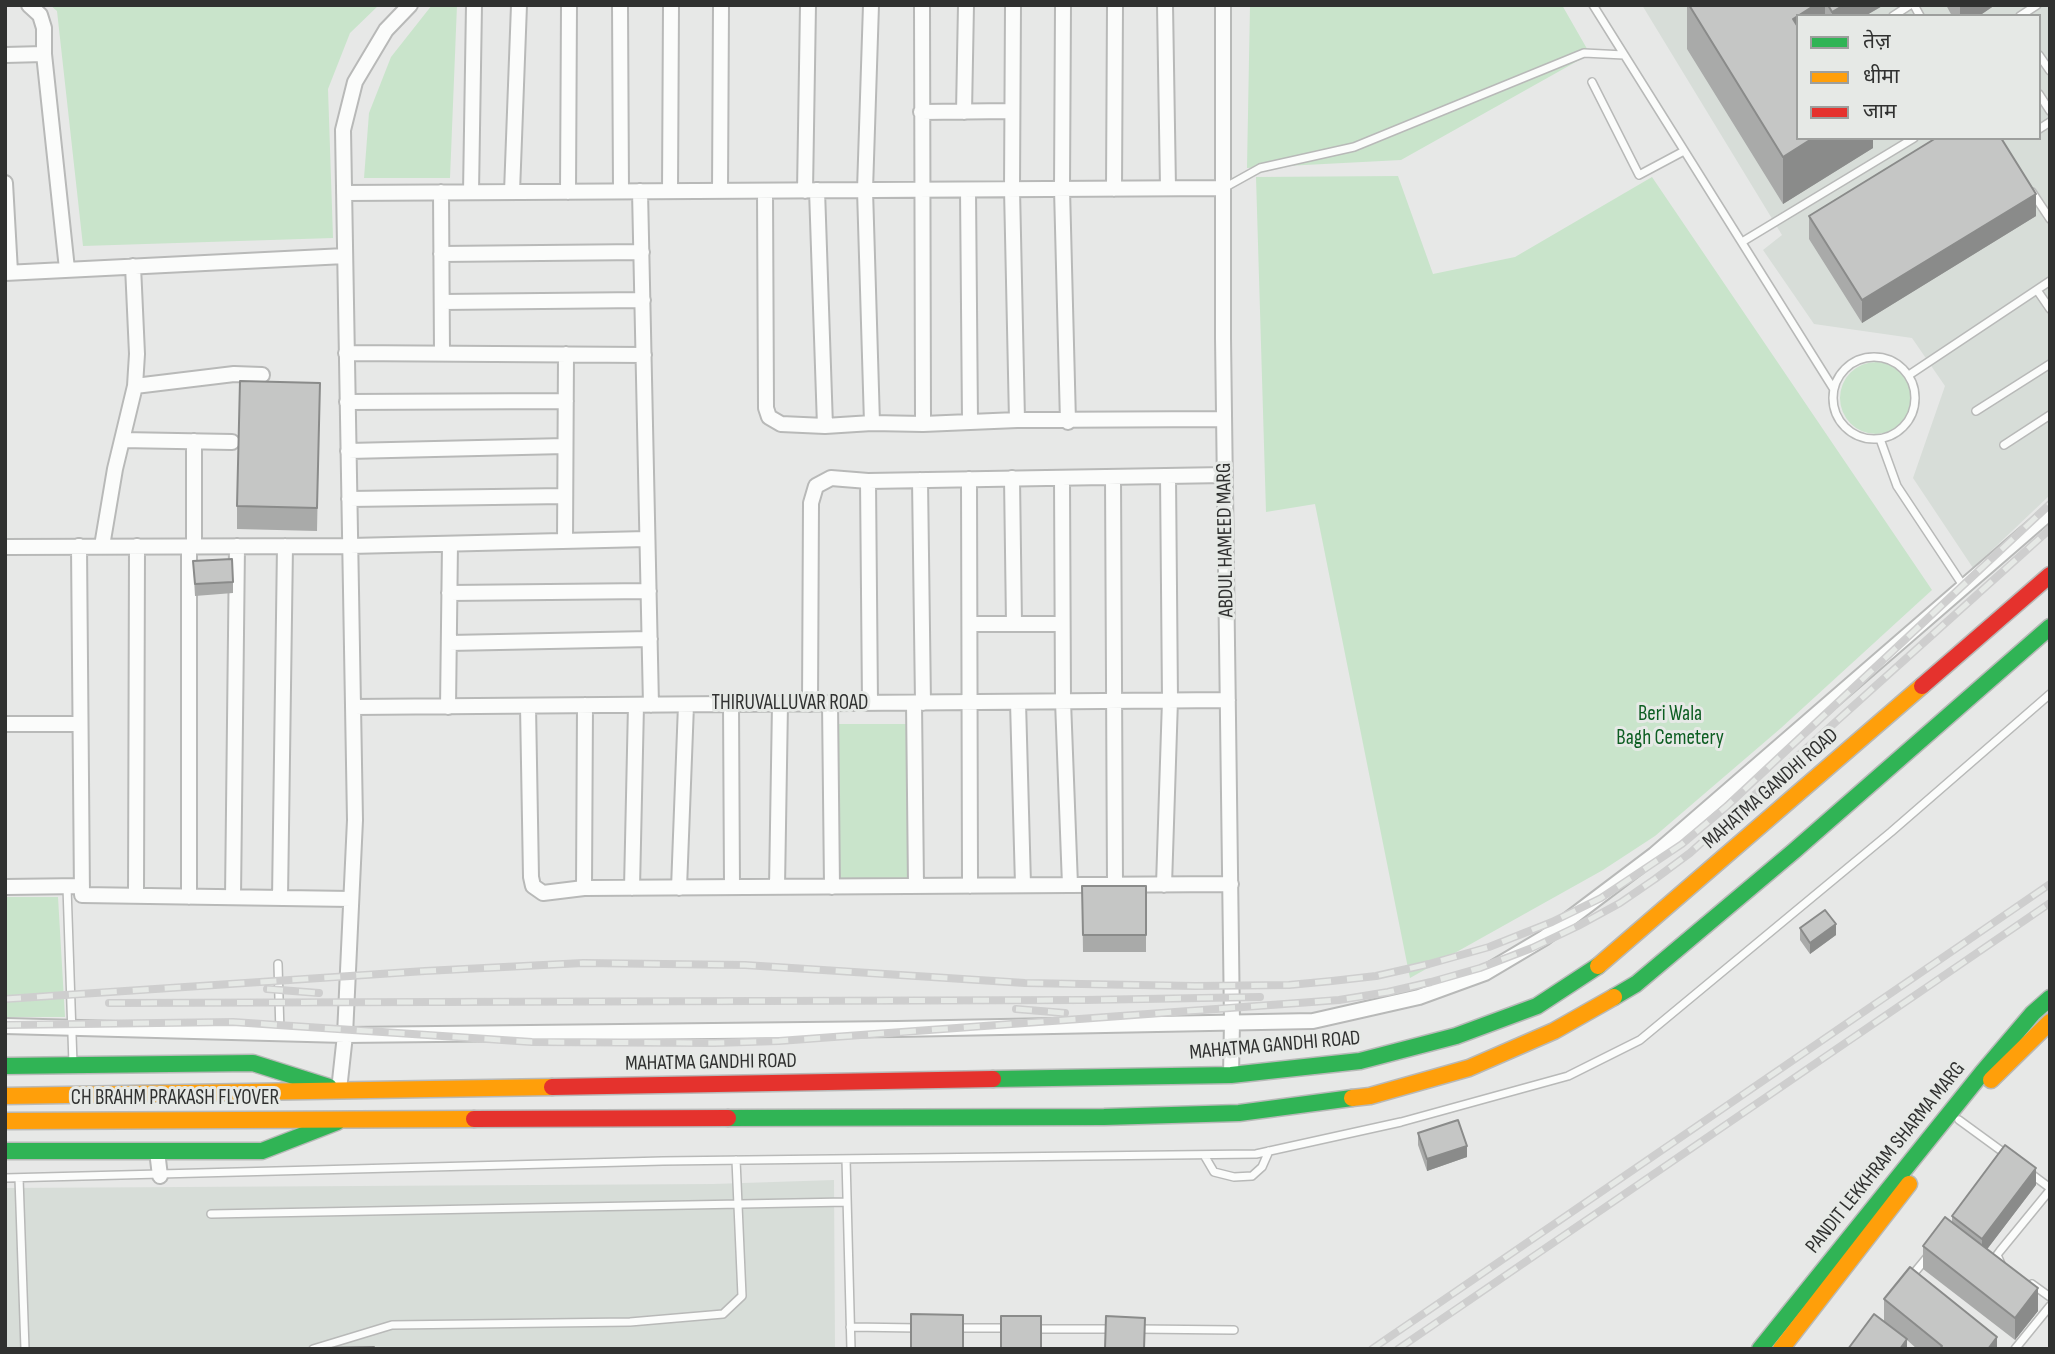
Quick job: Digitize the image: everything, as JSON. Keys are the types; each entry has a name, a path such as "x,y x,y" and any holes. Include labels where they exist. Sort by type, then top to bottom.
{"main road":[{"name":"MAHATMA GANDHI ROAD","path":"339,1090 1231,1075 1360,1061 1456,1036 1537,1006 1607,960 2050,575"},
{"path":"5,1151 262,1151 345,1119 1104,1117 1239,1113 1370,1096 1469,1068 1554,1031 1636,984 1794,851 2050,628"},
{"name":"PANDIT LEKKHRAM SHARMA MARG","path":"1760,1349 1982,1073 2033,1013 2050,998"},
{"path":"2033,1013 2048,1026"},
{"name":"PANDIT LEKKHRAM SHARMA MARG","path":"1781,1349 1991,1080 2048,1026"},
{"path":"5,1066 253,1063 339,1090"},
{"name":"CH BRAHM PRAKASH FLYOVER","path":"5,1096 339,1090"},
{"name":"CH BRAHM PRAKASH FLYOVER","path":"5,1121 345,1119"}],"street":[{"path":"339,1090 345,1035 355,820 343,130 355,82 386,30 410,5"},
{"path":"471,192 474,5"},
{"path":"512,192 519,5"},
{"path":"568,192 569,5"},
{"path":"620,5 621,191"},
{"path":"670,191 671,5"},
{"path":"720,191 721,5"},
{"path":"808,5 811,190 825,426"},
{"path":"871,5 865,190 872,423"},
{"path":"922,5 923,424"},
{"path":"964,112 965,5"},
{"path":"1013,5 1012,189 1017,420"},
{"path":"1063,5 1062,189 1069,422"},
{"path":"1114,189 1115,5"},
{"path":"1165,5 1168,188"},
{"name":"ABDUL HAMEED MARG","path":"1223,5 1224,419 1233,1022 1231,1075"},
{"path":"39,9 44,27 44,54 67,269"},
{"path":"5,55 44,54"},
{"path":"921,113 1013,111"},
{"path":"5,183 8,272 345,256"},
{"path":"344,193 1223,188"},
{"path":"968,190 970,422"},
{"path":"632,888 643,705 650,639 640,191"},
{"path":"765,191 766,408 769,417 781,424 825,426 1017,420 1069,422 1224,419"},
{"path":"441,192 442,354"},
{"path":"441,254 642,252"},
{"path":"102,546 135,386 137,354 133,266"},
{"path":"442,302 643,300"},
{"path":"346,353 644,355"},
{"path":"565,541 566,354"},
{"path":"135,386 234,374 262,375"},
{"path":"347,402 566,401"},
{"path":"122,440 232,442"},
{"path":"188,897 194,441"},
{"path":"348,452 565,446"},
{"path":"810,704 811,503 816,486 831,478 868,481 1225,475"},
{"path":"1164,885 1170,700 1168,476"},
{"path":"1113,477 1115,885"},
{"path":"1012,478 1014,624"},
{"path":"1062,478 1063,701 1070,885"},
{"path":"969,479 970,886"},
{"path":"916,886 920,480"},
{"path":"868,481 870,703"},
{"path":"349,499 565,496"},
{"path":"5,1026 345,1035 1313,1021 1419,997 1485,973 1544,938 1654,855 2050,512"},
{"path":"5,547 350,546 648,539"},
{"path":"448,707 450,544"},
{"path":"79,546 80,724 74,886 82,895 351,899"},
{"path":"136,896 137,546"},
{"path":"233,897 237,546"},
{"path":"280,898 285,546"},
{"path":"449,593 649,591"},
{"path":"970,624 1062,624"},
{"path":"449,643 650,639"},
{"name":"THIRUVALLUVAR ROAD","path":"353,707 1228,700"},
{"path":"1018,702 1023,886"},
{"path":"830,703 832,887"},
{"path":"731,704 732,887"},
{"path":"777,887 780,704"},
{"path":"584,888 585,705"},
{"path":"679,888 686,705"},
{"path":"528,706 531,877 533,886 542,893 584,888 1231,884"},
{"path":"5,724 80,724"},
{"path":"5,887 74,886"},
{"path":"158,1151 160,1175"}],"lane":[{"path":"1593,5 1833,388"},
{"path":"1896,14 1912,5"},
{"path":"1223,188 1260,168 1354,147 1584,53 1624,55"},
{"path":"1592,82 1639,176 1684,151"},
{"path":"1742,243 1911,140"},
{"path":"2027,185 2050,219"},
{"path":"1909,376 2050,281"},
{"path":"2037,289 2050,309"},
{"path":"1863,357 1883,357 1898,363 1909,376 1915,392 1915,407 1908,423 1896,433 1880,439 1865,438 1850,432 1839,420 1833,403 1833,388 1840,374 1852,362 1863,357"},
{"path":"1976,411 2050,364"},
{"path":"2004,445 2050,415"},
{"path":"1880,439 1897,486 1965,588"},
{"path":"5,1178 736,1160 1256,1154 1401,1122 1568,1076 1640,1040 1891,832 2050,694"},
{"path":"73,1066 71,1027 74,886"},
{"path":"278,964 280,1033"},
{"path":"1959,1120 2050,1189 1997,1255 2002,1264 2011,1271"},
{"path":"1204,1155 1214,1172 1234,1177 1252,1176 1262,1167 1269,1151"},
{"path":"1999,1166 2008,1156"},
{"path":"846,1159 850,1349"},
{"path":"313,1349 393,1325 630,1322 723,1314 742,1296 736,1160"},
{"path":"19,1178 25,1349"},
{"path":"211,1214 847,1202"},
{"path":"1906,1284 1931,1252"},
{"path":"2021,1277 2050,1297"},
{"path":"2015,1349 2050,1306"},
{"path":"850,1327 932,1328"},
{"path":"946,1328 1014,1329"},
{"path":"1028,1329 1234,1330"}],"shaded area":[{"path":"1642,5 2050,5 2050,495 1973,568 1913,478 1945,386 1912,338 1814,324 1763,250 1782,235"},
{"path":"834,1180 835,1349 5,1349 5,1188 713,1184"}],"green space":[{"path":"50,5 379,5 350,33 328,89 333,238 83,246 57,11"},
{"path":"432,5 457,5 450,178 364,178 369,113 391,57"},
{"path":"1250,5 1562,5 1590,54 1401,160 1247,168"},
{"name":"Beri Wala Bagh Cemetery","path":"1398,176 1433,274 1515,257 1652,177 1932,590 1781,728 1655,836 1603,870 1410,978 1315,504 1266,512 1256,177"},
{"path":"1876,362 1896,368 1906,378 1912,398 1906,418 1896,428 1876,434 1856,428 1846,418 1840,398 1846,378 1856,368"},
{"path":"835,724 907,724 908,878 837,878"},
{"path":"5,897 58,897 65,1017 5,1017"}],"building":[{"path":"1689,5 1815,5 1796,14 1793,19 1796,24 1796,140 1810,140 1783,157"},
{"path":"1828,5 1844,5 1832,12"},
{"path":"1933,140 2002,140 2036,194 1862,300 1809,216"},
{"path":"240,381 320,383 317,508 237,506"},
{"path":"232,559 233,582 195,584 193,561"},
{"path":"1082,886 1146,886 1146,935 1083,935"},
{"path":"1825,910 1836,924 1810,943 1800,928"},
{"path":"1458,1120 1467,1146 1427,1159 1418,1133"},
{"path":"2005,1145 2036,1168 1982,1239 1952,1216"},
{"path":"1945,1217 2038,1288 2015,1318 1923,1246"},
{"path":"1910,1267 1997,1337 1988,1349 1940,1349 1942,1346 1884,1299"},
{"path":"911,1314 963,1315 963,1349 911,1349"},
{"path":"1874,1314 1907,1339 1900,1349 1848,1349"},
{"path":"1001,1316 1041,1316 1041,1349 1001,1349"},
{"path":"1106,1316 1145,1318 1144,1349 1105,1349"},
{"path":"374,1347 374,1349 322,1348"}],"railway":[{"path":"5,999 583,963 745,965 1025,983 1195,986 1289,985 1332,981 1376,976 1429,964 1489,947 1552,922 1601,898 1682,844 1727,806 2050,504"},
{"path":"5,1025 233,1022 532,1042 714,1043 779,1041 1339,1000 1431,982 1480,968 1532,948 1620,903 1655,879 1690,853 2050,529"},
{"path":"1372,1349 2050,884"},
{"path":"1398,1349 2050,903"},
{"path":"267,989 319,993"},
{"path":"109,1003 1260,997"},
{"path":"1016,1009 1065,1013"}],"traffic: fast":[{"path":"1614,997 1636,984 1794,851 2050,627"},
{"path":"993,1079 1231,1075 1360,1061 1456,1036 1537,1006 1598,966"},
{"path":"1760,1349 1982,1073 2033,1013 2050,998"},
{"path":"5,1066 253,1063 329,1087"},
{"path":"728,1118 1104,1117 1239,1113 1352,1098"},
{"path":"5,1151 262,1151 337,1122"}],"traffic: slow":[{"path":"1598,966 1922,686"},
{"path":"1352,1098 1370,1096 1469,1068 1554,1031 1614,997"},
{"path":"1991,1080 2050,1022"},
{"path":"5,1096 552,1087"},
{"path":"5,1121 474,1119"},
{"path":"1781,1349 1909,1184"}],"traffic: jam":[{"path":"1922,686 2050,575"},
{"path":"552,1087 993,1079"},
{"path":"474,1119 728,1118"}]}
